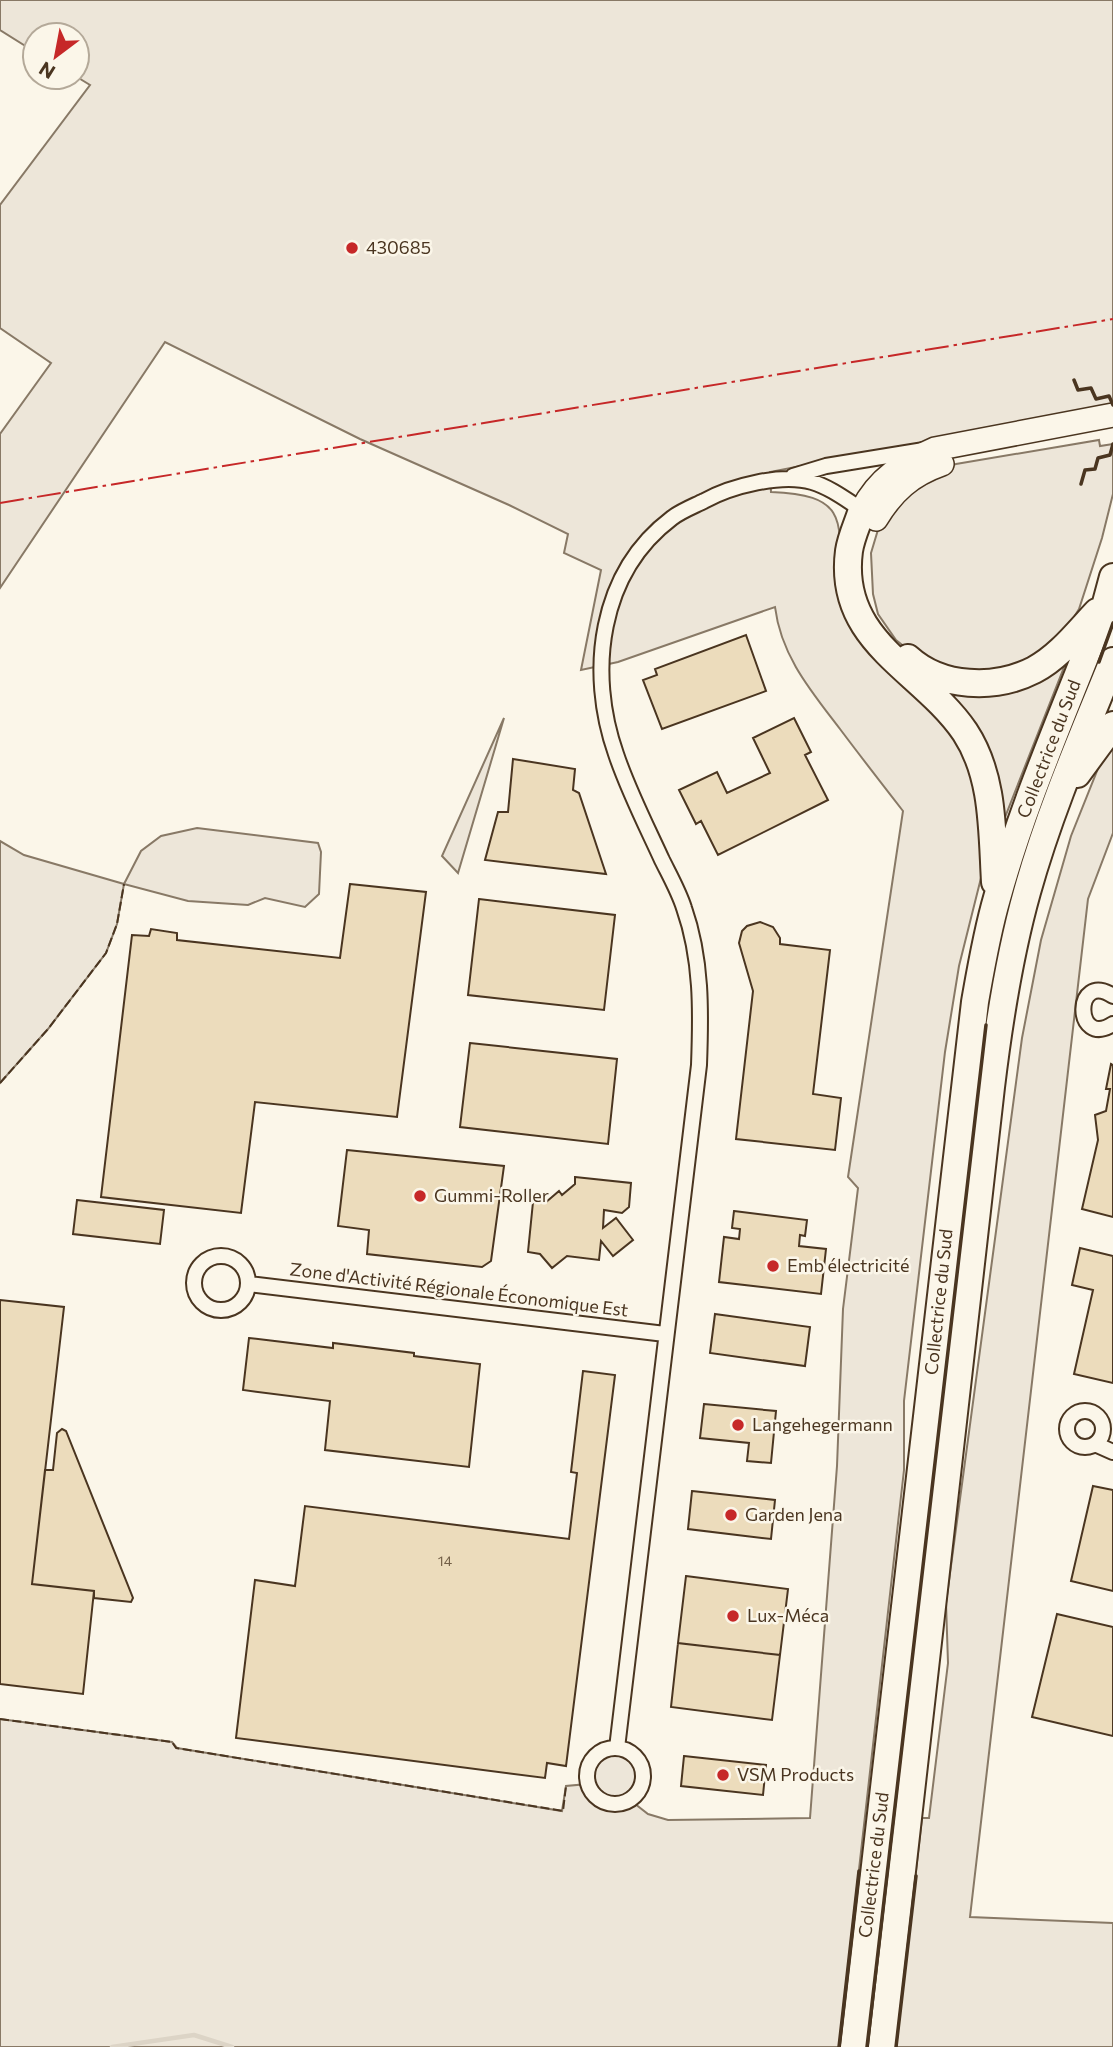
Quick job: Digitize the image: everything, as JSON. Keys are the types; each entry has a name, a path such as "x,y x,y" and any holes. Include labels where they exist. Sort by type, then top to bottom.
{"highway":[{"path":"869,515 867,595 873,614 890,642 916,665 944,679 975,684 1006,680 1035,669 1058,653 1106,603"},
{"path":"869,515 849,550 849,581 854,604 861,622 888,656 944,706 966,733 982,768 990,801 996,901"},
{"name":"Collectrice du Sud","path":"854,2047 965,1068 979,981 996,901 1028,800 1106,603 1113,577"},
{"name":"Collectrice du Sud","path":"882,2047 1003,997 1024,905 1056,804 1113,661"},
{"path":"1056,804 1113,725"}],"main road":[{"path":"869,515 871,493 890,473 909,460 935,449 1108,423"},
{"path":"869,515 921,471 955,459 1108,423"}],"street":[{"path":"617,1748 699,1065 701,1011 696,954 685,910 639,812 615,752 604,704 600,653 610,602 635,555 672,518 721,492 785,479 826,466 910,450 935,449"},
{"path":"785,479 810,481 832,491 869,515"},
{"path":"1113,996 1103,991 1091,993 1083,1002 1082,1009 1085,1021 1090,1025 1102,1028 1113,1024"},
{"name":"Zone d'Activité Régionale Économique Est","path":"249,1284 665,1334"},
{"path":"1085,1410 1107,1420 1102,1436 1095,1444 1083,1448 1072,1443 1066,1431 1073,1414 1085,1410"},
{"path":"1095,1444 1113,1452"},
{"path":"617,1748 633,1754 639,1760 643,1777 637,1794 630,1800 613,1804 591,1792 586,1775 592,1758 599,1752 617,1748"}],"shaded area":[{"path":"0,0 1113,0 1113,411 897,447 770,472 771,492 813,498 826,505 834,514 840,541 839,582 938,710 976,771 983,870 959,966 945,1052 904,1401 904,1470 839,2047 0,2047 0,1719 172,1742 177,1748 562,1811 566,1786 587,1784 589,1764 598,1753 610,1748 624,1750 636,1757 643,1768 642,1783 630,1800 648,1814 668,1820 810,1818 837,1466 843,1309 858,1188 848,1177 903,811 818,701 799,672 778,625 775,607 618,662 581,670 601,570 564,553 568,534 360,439 165,342 0,588 0,434 51,363 0,328 0,205 86,91 91,91 91,21 21,21 21,43 0,30"},
{"path":"1099,440 1100,446 1113,444 1113,494 1079,609 1058,643 1032,664 976,678 921,660 896,640 878,614 873,594 871,553 880,523 923,475 956,464"},
{"path":"1070,652 998,835 933,681 954,688"},
{"path":"504,718 458,873 442,856"},
{"path":"1113,741 1113,833 1088,899 970,1917 1113,1923 1113,2047 896,2047 922,1818 929,1818 948,1663 946,1603 1022,1038 1041,940 1071,836 1105,751"},
{"path":"197,828 318,843 321,852 319,894 305,907 265,898 248,905 188,901 124,884 141,851 161,836"},
{"path":"0,841 24,855 124,884 117,924 106,953 48,1029 0,1083"}],"building":[{"path":"746,635 766,691 662,729 643,680 657,675 655,669"},
{"path":"794,718 811,752 805,755 828,800 718,855 701,821 696,824 679,790 717,772 727,793 770,773 753,738"},
{"path":"513,759 575,769 573,790 579,793 606,874 485,860 498,812 508,812"},
{"path":"350,884 426,892 397,1117 255,1102 241,1213 101,1197 132,935 149,936 151,929 177,933 177,940 340,958"},
{"path":"479,899 615,915 604,1010 468,995"},
{"path":"760,922 773,927 780,938 780,944 830,950 813,1094 841,1098 835,1150 736,1139 753,991 739,943 742,931 747,926"},
{"path":"470,1043 617,1059 608,1144 460,1127"},
{"path":"1111,1064 1113,1217 1082,1209 1098,1140 1095,1115 1106,1111 1110,1089 1106,1089"},
{"name":"Gummi-Roller","path":"347,1150 504,1166 491,1261 482,1267 367,1254 369,1230 338,1226"},
{"path":"575,1177 631,1183 629,1207 622,1213 604,1210 603,1228 616,1218 633,1240 613,1256 601,1241 599,1260 567,1256 552,1268 540,1254 528,1252 533,1202 545,1203 559,1191 562,1195 575,1184"},
{"path":"77,1200 164,1210 160,1244 73,1234"},
{"name":"Emb électricité","path":"734,1211 807,1220 805,1236 800,1235 799,1246 826,1249 821,1294 719,1282 724,1237 739,1239 740,1229 732,1228"},
{"path":"1080,1248 1113,1256 1113,1383 1074,1374 1093,1290 1072,1285"},
{"path":"0,1300 64,1307 32,1584 94,1591 83,1694 0,1684"},
{"path":"715,1314 810,1327 805,1366 710,1353"},
{"path":"249,1338 333,1348 333,1343 480,1364 469,1467 325,1450 330,1401 243,1390"},
{"path":"583,1371 615,1375 566,1766 547,1763 545,1778 236,1738 255,1580 295,1586 305,1506 569,1539 577,1473 571,1472"},
{"name":"Langehegermann","path":"704,1404 776,1411 771,1463 747,1461 749,1443 700,1438"},
{"path":"62,1429 66,1431 133,1598 131,1602 94,1598 94,1591 32,1584 45,1470 53,1470 57,1433"},
{"path":"1093,1486 1113,1490 1113,1591 1071,1581"},
{"name":"Garden Jena","path":"692,1491 775,1500 771,1539 688,1529"},
{"name":"Lux-Méca","path":"686,1576 788,1589 780,1655 678,1643"},
{"path":"1057,1614 1113,1627 1113,1736 1032,1717"},
{"path":"678,1643 780,1655 772,1720 671,1707"},
{"name":"VSM Products","path":"684,1756 766,1765 763,1795 681,1786"}],"waterway":[{"path":"112,2047 194,2035 232,2047"}],"fence":[{"path":"0,1083 48,1029 106,953 117,924 124,884"},
{"path":"0,1719 172,1742 176,1748 563,1811 566,1786"}],"wall":[{"path":"1074,380 1078,390 1091,388 1096,399 1109,396 1113,405"},
{"path":"1081,484 1085,470 1095,469 1098,458 1110,455 1113,444"},
{"path":"1099,662 1113,623"},
{"path":"867,2047 986,1025"},
{"path":"839,2047 859,1871"},
{"path":"896,2047 916,1876"}],"power":[{"path":"0,503 1113,319"}],"place":[{"name":"430685","path":"352,248"},
{"name":"Gummi-Roller","path":"420,1196"},
{"name":"Emb électricité","path":"773,1266"},
{"name":"Langehegermann","path":"738,1425"},
{"name":"Garden Jena","path":"731,1515"},
{"name":"Lux-Méca","path":"733,1616"},
{"name":"VSM Products","path":"723,1775"}]}
